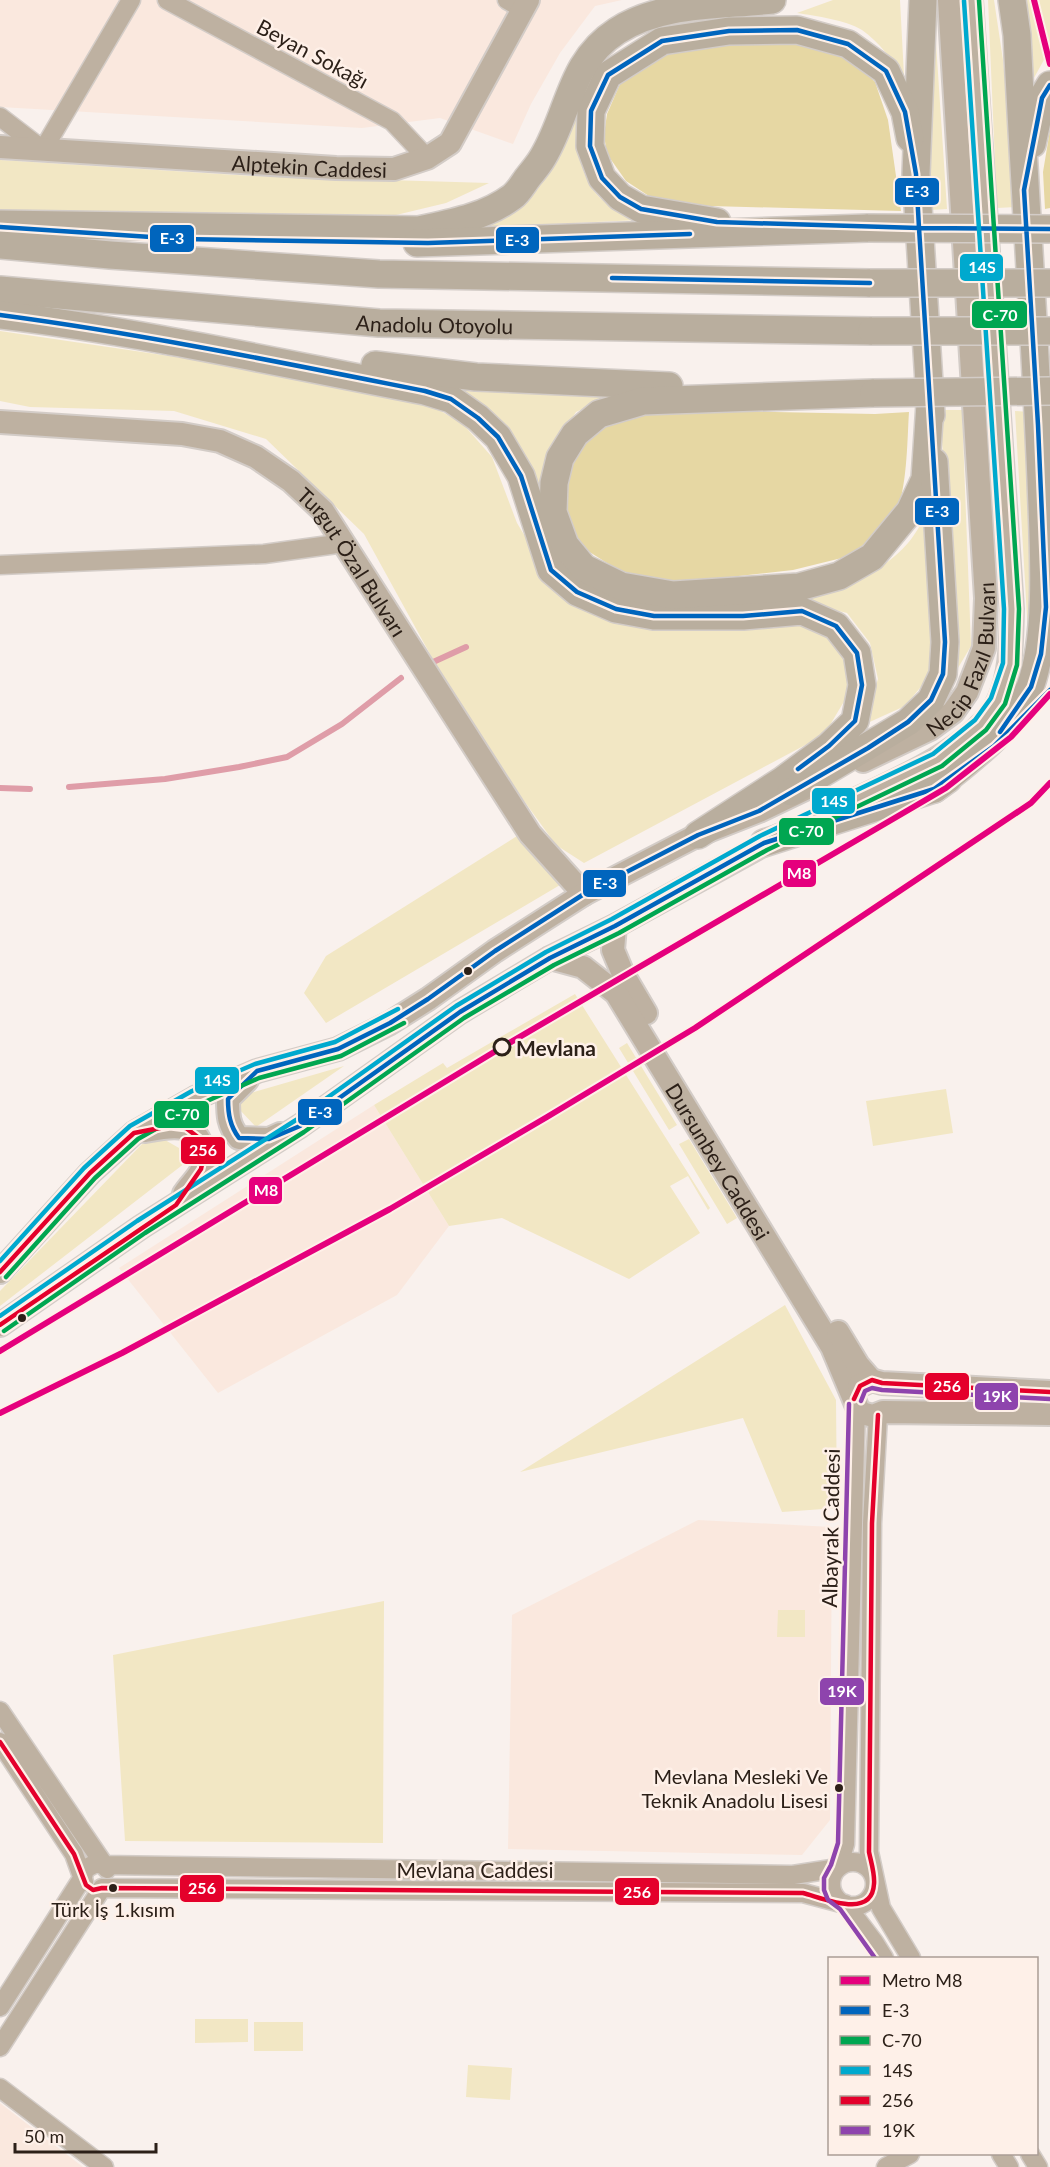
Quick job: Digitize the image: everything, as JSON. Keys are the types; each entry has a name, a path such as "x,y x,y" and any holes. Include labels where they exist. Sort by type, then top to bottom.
{"highway":[{"path":"0,225 419,230 469,219 514,196 543,157 576,76 598,45 641,18 675,9 772,0"},
{"path":"759,811 868,748 908,722 931,700 943,674 945,642 916,174 923,0"},
{"path":"934,789 995,739 1013,716 1030,687 1041,654 1046,607 1017,35 1012,0"},
{"path":"916,174 905,112 886,71 848,44 797,30 729,31 662,41 608,75 591,111 590,146 602,178 620,197 641,209 717,222 868,228 1050,229"},
{"path":"1024,190 1042,98 1050,85"},
{"path":"0,225 181,239 428,243 868,228"},
{"path":"0,245 379,274 870,283 1050,283"},
{"name":"Anadolu Otoyolu","path":"0,290 379,323 872,331 1050,331"},
{"path":"0,315 133,334 425,391 451,399 478,418 498,437 521,476 551,570 578,592 616,609 654,616 743,616 801,611 836,626 857,653 862,685 855,721 829,746 783,780 698,835"},
{"path":"133,334 476,377 874,393"},
{"path":"930,404 925,478 910,512 872,557 839,576 799,586 673,595 621,586 584,568 565,545 553,512 554,483 560,458 575,434 599,414 643,401 874,393 1050,391"},
{"path":"1038,425 1050,482"},
{"path":"764,843 934,789 994,746 1050,690"}],"main road":[{"name":"Necip Fazıl Bulvarı","path":"0,1272 90,1173 134,1133 195,1098 257,1071 338,1049 390,1023 495,951 584,894 698,835 759,811 930,729 954,712 967,692 984,648 986,598 949,0"},
{"name":"Necip Fazıl Bulvarı","path":"0,1324 176,1205 300,1126 459,1012 550,958 615,926 764,843 937,760 981,725 998,701 1010,664 1012,609 971,0"},
{"name":"Alptekin Caddesi","path":"0,147 336,168 394,169 427,158 450,143 520,3"},
{"name":"Turgut Özal Bulvarı","path":"0,422 182,434 220,441 256,457 291,481 323,511 530,834 584,894"},
{"name":"Dursunbey Caddesi","path":"615,926 613,950 623,975 858,1365 876,1381 886,1386 890,1397 887,1408 880,1414"},
{"name":"Dursunbey Caddesi","path":"550,958 583,967 616,993 832,1347 855,1401"},
{"path":"257,1071 228,1099 231,1128 239,1138 269,1139 300,1126"},
{"path":"134,1133 170,1126 186,1128 199,1138 204,1155 201,1169 176,1205"},
{"path":"1050,1392 876,1381 857,1388 855,1401 862,1413 873,1416 880,1414 1050,1414"}],"street":[{"path":"0,117 43,150 131,0"},
{"name":"Beyan Sokağı","path":"167,0 392,121 427,158"},
{"path":"0,565 264,554 344,543"},
{"name":"Albayrak Caddesi","path":"838,1868 845,1844 855,1401"},
{"name":"Albayrak Caddesi","path":"880,1414 872,1524 869,1851 881,1908 910,1957"},
{"path":"0,1711 110,1875 108,1883 102,1888 0,2047"},
{"path":"0,1742 74,1854 89,1888 98,1890 102,1888"},
{"path":"850,1863 863,1865 869,1869 874,1881 874,1888 866,1901 852,1906 838,1901 831,1888 831,1880 838,1868 850,1863"},
{"path":"0,2007 83,1877 85,1869 92,1864 104,1865"},
{"name":"Mevlana Caddesi","path":"104,1865 782,1875 838,1868"},
{"name":"Mevlana Caddesi","path":"102,1888 803,1893 845,1904"},
{"path":"845,1904 883,1957"},
{"path":"0,2088 104,2167"},
{"path":"886,2167 908,2155"}],"shaded area":[{"path":"0,0 622,0 595,6 560,53 531,104 513,144 440,118 362,128 0,107"},
{"path":"833,0 900,0 904,76 880,46 862,30 839,21 797,13"},
{"path":"988,0 994,0 1003,60 1016,207 997,208"},
{"path":"1018,0 1050,0 1050,49 1030,85"},
{"path":"792,40 832,50 858,65 875,82 888,120 901,211 710,206 655,200 626,181 607,154 604,135 607,114 624,75 667,53 729,44"},
{"path":"936,43 947,209 930,210 928,134"},
{"path":"576,113 578,149 589,184 605,202 639,220 486,227 527,197"},
{"path":"1050,130 1050,208 1045,209 1043,172"},
{"path":"0,160 252,176 489,183 446,203 396,215 8,211 0,210"},
{"path":"0,331 203,361 419,399 462,423 492,457 517,523 559,593 598,614 662,630 806,623 827,635 845,655 855,683 824,735 584,863 556,845 469,725 364,534 266,439 174,411 30,407 0,401"},
{"path":"442,387 610,396 576,412 555,445 535,494"},
{"path":"679,410 875,414 909,412 903,487 895,515 882,531 856,550 858,554 793,570 692,581 658,580 626,575 588,551 577,539 570,522 565,498 568,476 585,440 623,416"},
{"path":"939,410 962,410 971,646 955,673 955,581"},
{"path":"1015,411 1030,412 1038,630 1028,633"},
{"path":"929,511 935,643 929,677 905,706 863,725 878,679 870,643 847,613 799,601 858,580 885,564 914,536"},
{"path":"517,836 560,885 326,1023 304,993 326,956"},
{"path":"575,994 710,1208 708,1210 688,1176 670,1186 700,1233 629,1279 502,1218 449,1226 374,1105 443,1063 447,1068"},
{"path":"627,1043 677,1125 669,1130 619,1048"},
{"path":"344,1066 256,1127 239,1109 239,1102 247,1094"},
{"path":"946,1089 953,1133 873,1146 866,1101"},
{"path":"374,1105 449,1226 397,1295 218,1393 119,1268"},
{"path":"689,1139 737,1218 727,1224 679,1144"},
{"path":"165,1140 179,1148 185,1163 0,1306 0,1291 142,1144"},
{"path":"785,1305 836,1400 837,1508 782,1512 743,1418 520,1472"},
{"path":"698,1520 832,1527 830,1820 802,1855 508,1849 512,1615"},
{"path":"384,1601 383,1843 125,1841 113,1655"},
{"path":"778,1610 805,1610 805,1637 777,1637"},
{"path":"195,2019 248,2019 248,2042 195,2043"},
{"path":"254,2022 303,2022 303,2051 254,2051"},
{"path":"468,2065 512,2068 510,2100 466,2097"},
{"path":"0,2103 83,2167 0,2167"}],"waterway":[{"path":"431,663 466,647"},
{"path":"69,787 165,779 287,757 342,724 401,678"},
{"path":"0,788 30,789"}],"metro line":[{"name":"M8","path":"1034,0 1050,64"},
{"name":"M8","path":"0,1351 504,1046 946,788 1011,737 1050,694"},
{"name":"M8","path":"0,1413 122,1353 390,1209 547,1117 695,1028 1031,803 1050,783"}],"transit line":[{"name":"C-70","path":"4,1331 145,1233 304,1132 464,1018 554,965 619,933 767,850 942,766 986,730 1005,704 1017,665 1019,609 979,0"},
{"name":"14S","path":"0,1316 137,1221 296,1120 456,1006 546,952 612,919 760,836 933,754 975,720 991,698 1003,663 1004,609 964,1"},
{"name":"E-3","path":"797,30 848,44 886,71 905,112 916,174 919,228 717,222 641,209 620,197 602,178 590,146 591,111 608,75 662,41 729,31 797,30"},
{"name":"E-3","path":"1000,732 1031,687 1041,654 1046,607 1024,190 1042,98 1050,85"},
{"name":"E-3","path":"0,227 181,239 428,243 690,234"},
{"name":"E-3","path":"919,228 1050,229"},
{"name":"E-3","path":"919,228 945,642 943,674 931,700 908,722 868,748 759,811 698,835 584,894 495,951 390,1023 338,1049 257,1071 228,1099 233,1129 239,1138 269,1139 300,1126 460,1012 550,958 615,926 764,843 934,789 994,746 1050,690"},
{"name":"E-3","path":"612,278 870,283"},
{"name":"E-3","path":"0,315 213,350 425,391 451,399 478,418 498,437 521,476 551,570 577,592 616,609 654,616 743,616 802,611 836,626 857,653 862,685 855,721 829,746 798,769"},
{"name":"14S","path":"0,1261 84,1168 130,1126 192,1091 255,1064 335,1042 398,1009"},
{"name":"C-70","path":"6,1277 95,1178 138,1139 198,1105 259,1078 341,1056 404,1023"},
{"name":"256","path":"0,1272 90,1173 134,1133 170,1126 186,1128 199,1138 204,1155 201,1169 176,1205 0,1325"},
{"name":"256","path":"854,1399 860,1386 872,1380 882,1383 1050,1392"},
{"name":"19K","path":"861,1401 865,1391 872,1388 1050,1399"},
{"name":"19K","path":"849,1404 838,1843 824,1878 824,1890 828,1900 840,1909 874,1957"},
{"name":"256","path":"0,1742 74,1854 86,1885 93,1890 102,1888 803,1893 845,1904 865,1901 871,1895 874,1884 869,1852 872,1523 878,1415"}],"place":[{"name":"Mevlana","path":"502,1047"},
{"name":"Mevlana Mesleki Ve Teknik Anadolu Lisesi","path":"839,1788"},
{"name":"Türk İş 1.kısım","path":"113,1888"}]}
